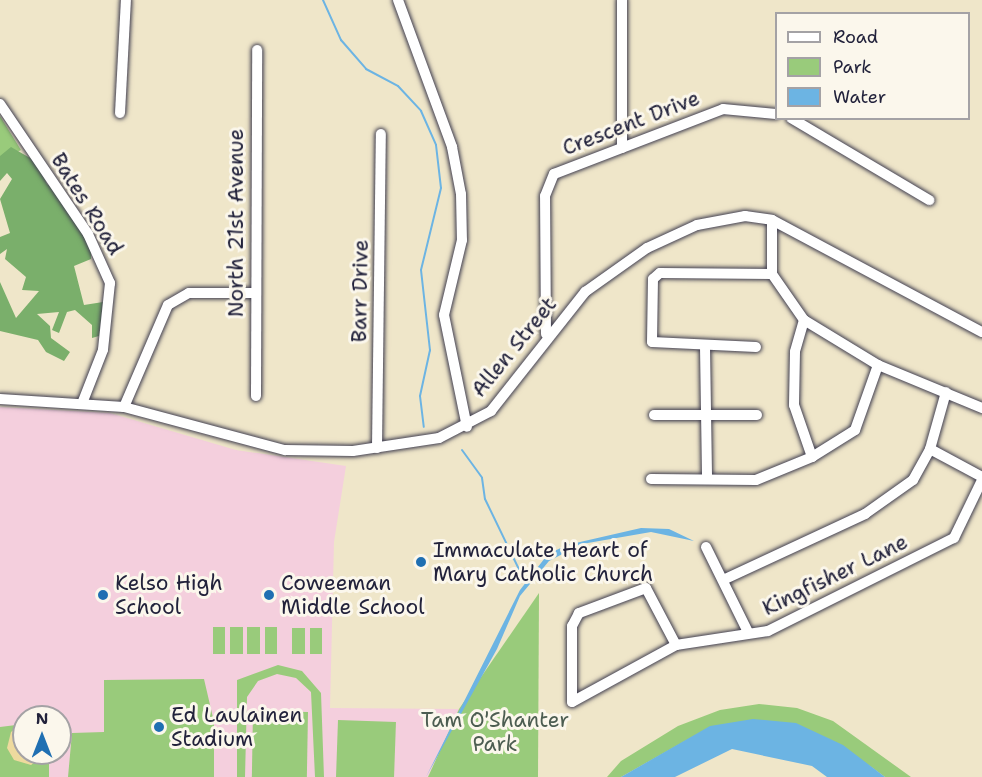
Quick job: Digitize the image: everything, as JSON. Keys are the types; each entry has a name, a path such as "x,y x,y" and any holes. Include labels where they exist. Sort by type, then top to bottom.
{"street":[{"path":"120,113 126,0"},
{"path":"398,0 452,147 461,194 462,240 444,315 467,427"},
{"path":"622,0 622,148"},
{"name":"North 21st Avenue","path":"256,396 257,50"},
{"name":"Bates Road","path":"0,104 88,234 110,283 103,350 82,401"},
{"name":"Crescent Drive","path":"546,334 548,183 554,174 723,109 775,114"},
{"path":"794,120 929,200"},
{"name":"Barr Drive","path":"377,448 381,134"},
{"name":"Allen Street","path":"0,399 82,401 124,407 285,450 377,448 439,438 467,427 496,404 546,334 585,292 647,248 697,225 745,216 772,220 982,332"},
{"path":"772,220 772,274 804,320 878,365 982,408"},
{"path":"756,347 705,347 652,342 656,274 772,274"},
{"path":"124,407 168,305 189,293 255,293"},
{"path":"804,320 795,352 794,405 812,457"},
{"path":"705,347 707,479"},
{"path":"651,479 756,480 812,457 855,430 878,365"},
{"path":"723,580 865,514 913,480 930,450 946,392"},
{"path":"654,415 756,416"},
{"path":"930,450 982,479"},
{"name":"Kingfisher Lane","path":"676,645 646,588 579,613 572,626 572,702 676,645 748,632 768,631 954,538 982,479"},
{"path":"706,547 748,632"}],"shaded area":[{"path":"0,407 110,413 236,450 346,466 334,542 330,708 459,709 428,777 0,777"}],"green space":[{"path":"0,116 21,150 0,162"},
{"path":"11,147 37,162 47,184 61,192 91,250 91,259 74,266 84,305 103,302 99,336 92,338 92,325 75,310 67,312 59,333 52,330 59,312 37,314 50,326 51,338 70,352 64,361 46,352 38,340 0,331 0,282 16,318 39,291 22,290 26,277 5,259 7,249 0,254 0,237 10,233 0,199 12,179 7,173 0,181 0,156"},
{"name":"Tam O'Shanter Park","path":"539,593 538,777 428,777 459,709"},
{"path":"213,627 225,627 225,654 213,654"},
{"path":"230,627 243,627 243,654 230,654"},
{"path":"247,627 260,627 260,654 247,654"},
{"path":"265,627 277,627 277,654 265,654"},
{"path":"292,628 305,628 305,654 292,654"},
{"path":"310,628 322,628 322,654 310,654"},
{"path":"278,665 302,671 321,693 324,777 315,777 311,692 296,678 277,674 258,681 247,697 245,777 237,777 237,680"},
{"name":"Ed Laulainen Stadium","path":"204,679 214,722 214,777 68,777 69,765 72,765 72,733 104,732 104,680"},
{"path":"759,704 797,708 833,721 911,777 885,777 870,766 710,727 621,777 607,777 621,761 678,726 720,710"},
{"path":"253,711 308,712 307,777 252,777"},
{"path":"338,720 396,722 394,777 336,777"},
{"path":"12,726 12,765 49,765 49,777 0,777 0,727"}],"sand":[{"path":"12,731 12,757 7,748"}],"water":[{"path":"641,528 669,529 694,541 651,532 582,544 549,561 520,596 497,649 426,777 520,590 548,554 567,545"},
{"path":"753,719 796,723 843,745 885,777 827,777 812,766 732,749 675,777 621,777 710,726"}],"waterway":[{"path":"323,0 341,40 366,69 398,86 421,111 436,145 441,188 421,270 430,350 420,396 424,427"},
{"path":"462,450 482,478 485,499 526,584"}],"place":[{"name":"Immaculate Heart of Mary Catholic Church","path":"421,562"},
{"name":"Kelso High School","path":"103,595"},
{"name":"Coweeman Middle School","path":"269,595"},
{"name":"Ed Laulainen Stadium","path":"159,727"}]}
